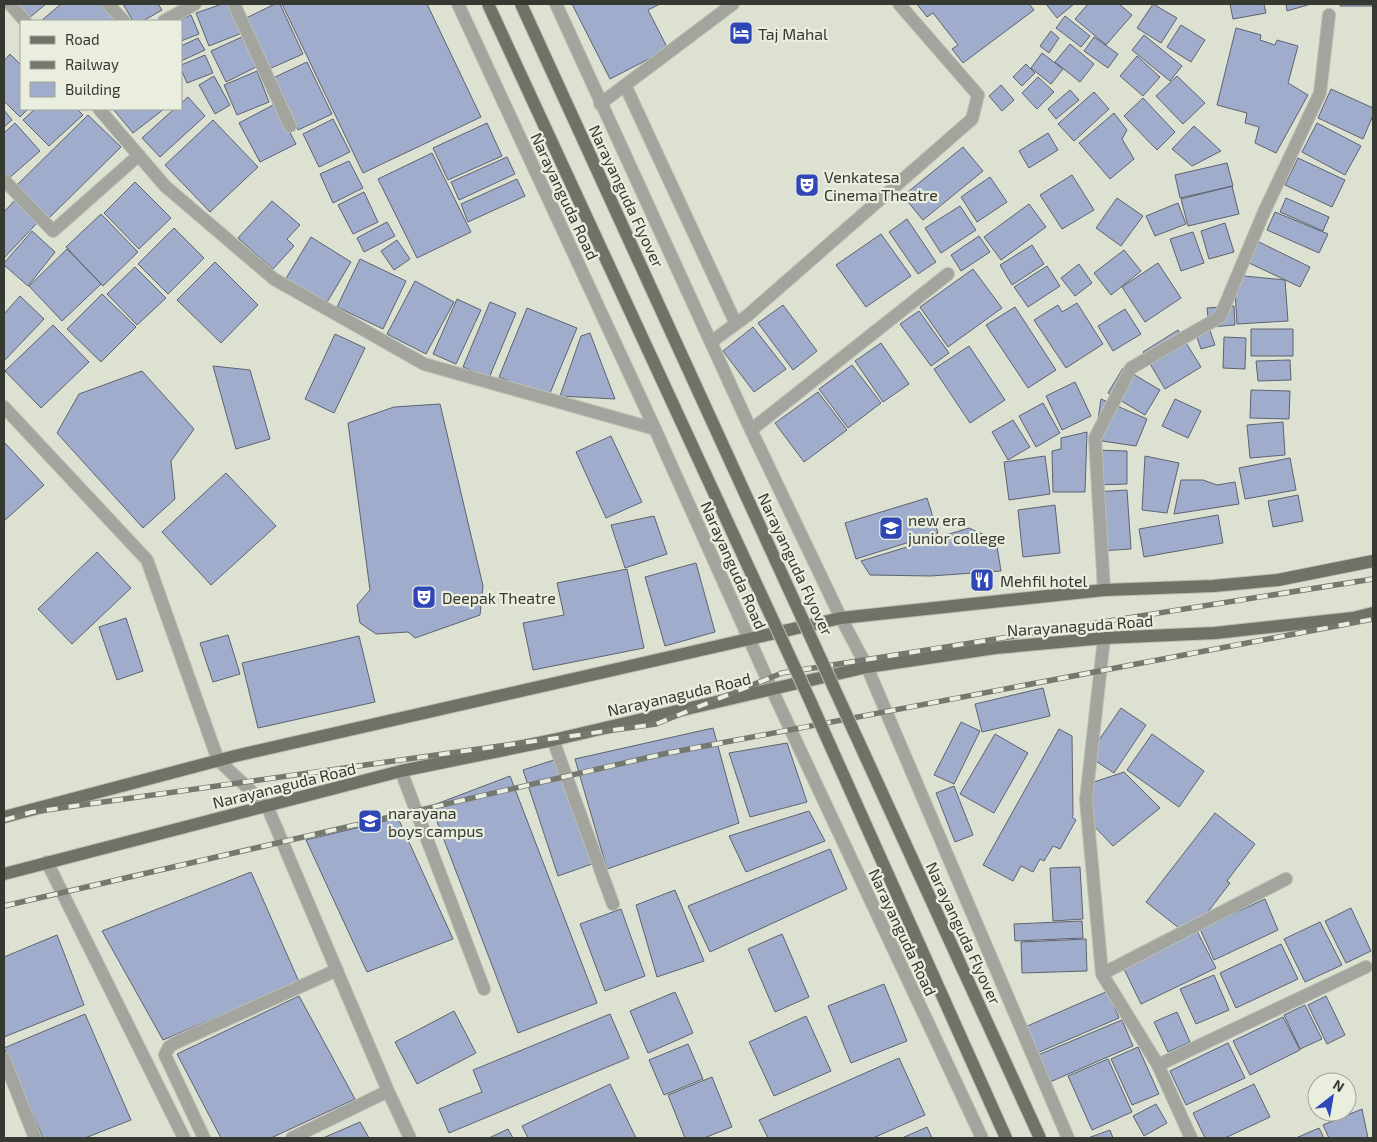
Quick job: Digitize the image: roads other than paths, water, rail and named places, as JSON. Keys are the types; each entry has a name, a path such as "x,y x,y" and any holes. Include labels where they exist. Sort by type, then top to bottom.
{"main road":[{"path":"488,4 808,696 1006,1138"},
{"name":"Narayanguda Flyover","path":"521,4 1040,1138"},
{"name":"Narayanaguda Road","path":"4,817 218,760 841,618 1104,590 1213,586 1278,580 1373,561"},
{"name":"Narayanaguda Road","path":"4,874 401,772 553,740 867,667 995,648 1104,638 1214,633 1353,618 1373,613"}],"street":[{"path":"108,4 123,20"},
{"path":"166,20 195,4"},
{"path":"234,4 290,126"},
{"name":"Narayanguda Road","path":"458,4 655,429 772,690 982,1138"},
{"path":"556,4 600,104 751,430 841,618 867,667 1068,1138"},
{"path":"600,104 734,4"},
{"path":"711,342 756,308 972,119 978,95 899,4"},
{"path":"8,8 23,20"},
{"path":"1104,590 1095,438 1131,368 1220,317 1264,212 1320,93 1329,15"},
{"path":"625,85 736,324"},
{"path":"100,110 165,186 274,280 424,364 655,429"},
{"path":"4,180 53,231 139,155"},
{"path":"751,430 948,274"},
{"path":"4,407 147,560 218,760 267,806 388,1091 410,1138"},
{"path":"1104,638 1086,800 1102,974 1158,1065 1191,1138"},
{"path":"553,740 613,904"},
{"path":"401,772 484,989"},
{"path":"47,862 184,1138"},
{"path":"1102,974 1286,879"},
{"path":"1158,1065 1366,967"},
{"path":"204,1138 165,1055 168,1047 337,970"},
{"path":"4,1059 35,1138"},
{"path":"292,1138 388,1091"}],"railway":[{"path":"4,820 32,812 656,724 782,673 1373,579"},
{"path":"4,906 663,754 1373,619"}],"place":[{"name":"Taj Mahal","path":"741,33"},
{"name":"Venkatesa Cinema Theatre","path":"807,185"},
{"name":"new era junior college","path":"891,528"},
{"name":"Mehfil hotel","path":"982,580"},
{"name":"Deepak Theatre","path":"424,597"},
{"name":"narayana boys campus","path":"370,821"}]}
